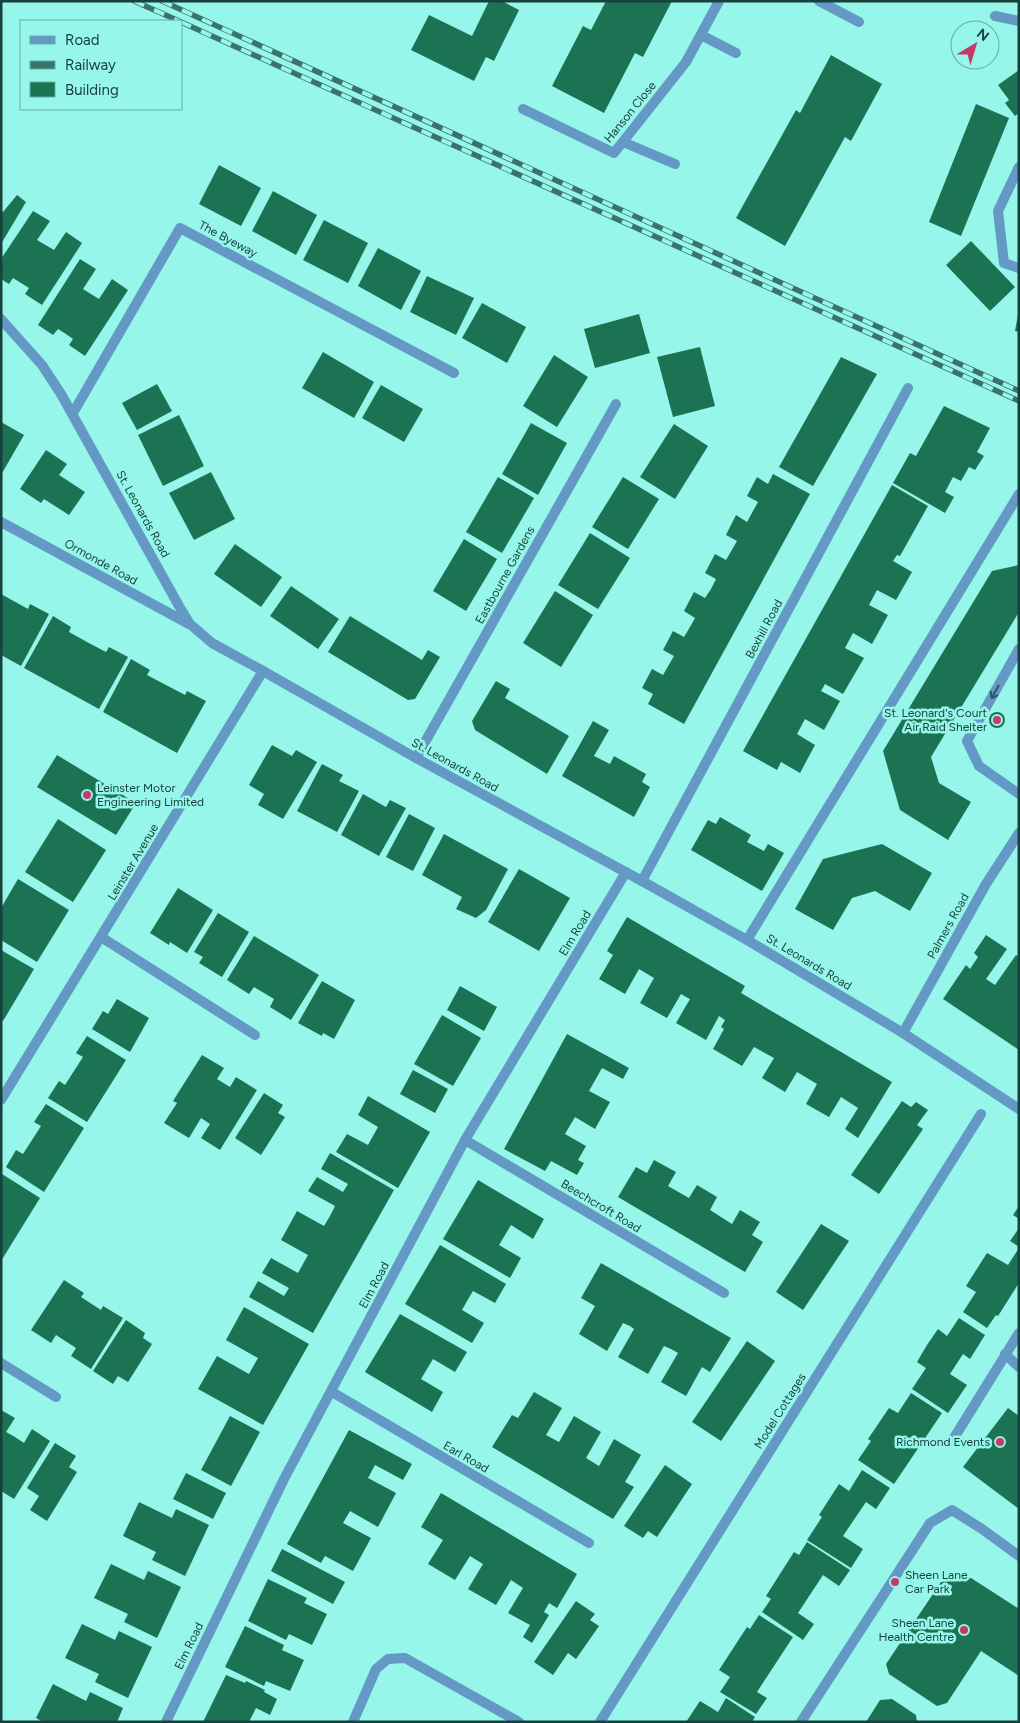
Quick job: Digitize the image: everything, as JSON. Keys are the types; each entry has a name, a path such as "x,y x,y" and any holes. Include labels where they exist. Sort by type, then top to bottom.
{"street":[{"name":"Hanson Close","path":"523,109 614,153 686,62 719,1"},
{"path":"819,1 859,22"},
{"path":"995,16 1019,21"},
{"path":"700,35 736,53"},
{"path":"623,142 675,164"},
{"path":"1019,167 998,211 1004,263 1019,268"},
{"name":"The Byeway","path":"73,413 180,228 454,373"},
{"name":"St. Leonards Road","path":"1,319 42,365 73,413 190,624 212,643 416,758 747,940 903,1033 1019,1109"},
{"name":"Bexhill Road","path":"642,881 908,388"},
{"name":"Eastbourne Gardens","path":"416,758 616,404"},
{"path":"747,940 1019,494"},
{"name":"Ormonde Road","path":"1,522 190,624"},
{"path":"1019,649 967,741 979,766 1019,794"},
{"name":"Leinster Avenue","path":"1,1100 263,671"},
{"name":"Palmers Road","path":"903,1033 986,884 1019,833"},
{"name":"Elm Road","path":"166,1722 284,1479 465,1140 626,872"},
{"path":"101,937 255,1035"},
{"name":"Model Cottages","path":"600,1722 981,1114"},
{"name":"Beechcroft Road","path":"465,1140 724,1293"},
{"path":"954,1438 1019,1333"},
{"path":"1005,1354 1019,1367"},
{"path":"1,1363 56,1397"},
{"name":"Earl Road","path":"332,1392 588,1543"},
{"path":"801,1722 930,1523 952,1510 1019,1556"},
{"path":"352,1722 376,1669 388,1659 405,1658 519,1722"}],"building":[{"path":"489,1 502,1 519,10 494,61 486,57 474,81 411,50 429,15 472,36"},
{"path":"606,1 672,1 643,57 635,53 604,113 552,86 583,26 591,30"},
{"path":"831,55 882,84 851,141 845,137 785,246 736,218 796,110 800,113"},
{"path":"1019,70 1019,113 1015,116 1005,103 1009,100 998,85"},
{"path":"976,104 1009,118 961,236 929,222"},
{"path":"219,165 261,188 241,226 199,204"},
{"path":"273,191 317,215 296,255 252,231"},
{"path":"17,195 26,202 1,244 1,210 3,212"},
{"path":"33,211 50,221 37,240 54,250 66,232 82,243 42,305 25,294 29,288 13,278 9,284 1,279 1,259"},
{"path":"324,220 368,243 348,283 303,260"},
{"path":"971,241 1015,287 990,311 946,265"},
{"path":"378,248 421,271 401,310 358,286"},
{"path":"80,259 96,269 83,289 99,299 112,279 128,290 85,356 69,345 73,339 66,334 58,329 53,335 38,325"},
{"path":"427,276 474,298 456,335 410,312"},
{"path":"482,303 526,327 507,363 462,338"},
{"path":"639,314 650,353 595,368 584,329"},
{"path":"1019,315 1019,332 1015,331"},
{"path":"700,347 715,406 673,417 657,357"},
{"path":"323,352 374,382 354,418 302,388"},
{"path":"554,355 588,377 557,427 523,406"},
{"path":"841,357 877,374 813,486 779,467"},
{"path":"157,384 172,411 137,430 122,403"},
{"path":"381,385 423,409 404,442 362,418"},
{"path":"944,406 990,428 977,452 984,456 975,470 969,467 961,481 953,477 945,492 954,497 945,513 893,483 910,453 916,456"},
{"path":"179,415 204,466 163,486 138,435"},
{"path":"1,422 24,435 1,475"},
{"path":"531,423 567,443 538,495 502,474"},
{"path":"674,424 708,446 675,499 640,477"},
{"path":"46,450 67,464 59,475 85,492 69,515 44,499 41,503 20,489"},
{"path":"211,472 235,519 194,540 169,493"},
{"path":"773,474 810,494 684,724 648,704 653,694 642,688 652,669 663,675 674,656 663,650 673,631 684,637 695,618 684,611 694,592 705,598 711,589 716,579 705,573 715,554 726,560 737,541 726,535 736,515 747,522 758,502 747,496 757,477 768,484"},
{"path":"498,477 534,498 502,553 466,532"},
{"path":"623,477 659,499 628,549 592,527"},
{"path":"892,485 928,506 900,556 897,555 893,561 912,572 896,600 877,590 869,605 888,615 872,644 853,633 845,648 864,658 843,694 825,684 821,691 840,701 824,730 805,719 797,734 815,745 800,773 781,762 777,770 743,751"},
{"path":"590,533 630,558 598,609 558,585"},
{"path":"464,539 497,559 466,611 433,591"},
{"path":"235,544 282,577 261,607 214,574"},
{"path":"1019,565 1019,612 931,757 939,783 971,802 948,840 900,810 883,751 992,571"},
{"path":"291,586 339,619 318,649 270,616"},
{"path":"555,591 593,615 561,667 523,643"},
{"path":"1,594 28,609 30,604 49,614 21,666 1,655"},
{"path":"53,616 71,627 69,632 87,642 106,652 109,647 128,657 99,709 24,668"},
{"path":"350,616 422,660 428,650 440,657 415,699 408,700 328,652"},
{"path":"131,659 150,670 147,675 185,695 187,691 206,701 177,753 103,712"},
{"path":"496,681 510,689 505,698 569,736 547,774 475,730 472,721"},
{"name":"St. Leonard's Court Air Raid Shelter","path":"997,712 1003,714 1005,720 1003,726 997,728 991,726 989,720 991,714"},
{"path":"593,721 609,730 594,756 610,764 614,756 646,774 642,782 650,787 634,817 562,776"},
{"path":"272,745 292,756 296,750 317,762 283,819 258,805 264,794 249,785"},
{"name":"Leinster Motor Engineering Limited","path":"57,755 136,803 116,835 37,787"},
{"path":"322,764 343,775 339,781 359,791 337,832 297,811"},
{"path":"363,794 386,807 390,800 406,808 379,856 341,835"},
{"path":"409,814 435,828 413,871 386,857"},
{"path":"720,817 751,835 747,842 764,851 768,844 784,853 762,891 691,850 708,820 716,824"},
{"path":"58,819 106,850 73,902 25,872"},
{"path":"444,834 508,869 486,910 476,918 456,909 462,897 422,875"},
{"path":"882,844 932,873 910,911 875,891 852,898 833,930 795,909 823,859"},
{"path":"519,869 570,898 539,951 488,922"},
{"path":"18,879 69,910 37,962 1,940 1,908"},
{"path":"178,888 213,910 187,953 170,942 169,945 150,933"},
{"path":"218,913 249,932 222,977 199,963 203,957 194,952"},
{"path":"627,917 745,986 741,993 892,1082 858,1138 845,1129 858,1108 841,1097 829,1117 806,1104 817,1084 797,1072 785,1092 762,1078 774,1058 754,1047 742,1066 713,1049 724,1029 721,1027 725,1020 719,1016 706,1040 676,1023 690,999 681,994 667,1018 640,1003 654,978 639,969 625,994 599,979 613,955 607,951"},
{"path":"986,935 1007,949 986,979 995,985 1016,955 1019,957 1019,1050 943,999 966,965 970,969 978,957 974,953"},
{"path":"254,936 319,975 291,1020 270,1007 274,999 254,987 249,994 227,980"},
{"path":"1,950 34,969 3,1021 1,1019"},
{"path":"322,981 355,1000 334,1039 323,1033 322,1036 298,1023"},
{"path":"460,986 497,1007 484,1031 447,1010"},
{"path":"117,999 149,1018 130,1052 92,1029 103,1011 108,1014"},
{"path":"442,1015 481,1038 453,1086 414,1064"},
{"path":"567,1034 629,1068 623,1079 602,1068 589,1091 610,1102 595,1129 575,1117 565,1134 586,1146 578,1160 584,1163 577,1175 551,1161 545,1171 504,1149"},
{"path":"87,1036 126,1060 87,1122 48,1098 59,1081 65,1085 83,1057 76,1053"},
{"path":"202,1055 224,1068 217,1079 230,1087 236,1077 257,1090 220,1150 201,1138 210,1124 201,1118 189,1138 164,1123 177,1103 173,1101"},
{"path":"413,1070 448,1089 435,1113 400,1094"},
{"path":"264,1093 283,1105 278,1113 285,1117 261,1155 235,1138"},
{"path":"368,1096 430,1132 398,1188 336,1152 347,1134 368,1145 378,1127 358,1115"},
{"path":"902,1101 911,1107 916,1102 928,1110 917,1125 923,1129 879,1194 851,1175"},
{"path":"46,1104 84,1128 44,1192 6,1167 16,1150 23,1154 41,1126 34,1122"},
{"path":"330,1153 394,1190 313,1333 249,1297 258,1281 284,1296 289,1288 262,1273 271,1258 298,1273 308,1255 281,1240 297,1211 324,1226 335,1206 308,1191 317,1177 343,1192 348,1184 321,1169"},
{"path":"654,1160 676,1172 668,1186 689,1198 697,1185 717,1197 710,1210 732,1224 740,1210 760,1222 752,1235 763,1242 745,1272 618,1197 636,1167 647,1173"},
{"path":"2,1174 40,1198 1,1261 1,1176"},
{"path":"478,1180 544,1219 533,1239 511,1225 499,1245 521,1258 510,1278 443,1239"},
{"path":"1019,1206 1019,1219 1013,1215"},
{"path":"821,1224 849,1241 803,1310 776,1292"},
{"path":"1019,1228 1019,1247 1010,1241"},
{"path":"440,1245 506,1284 495,1303 473,1291 467,1301 462,1310 484,1323 472,1343 405,1304"},
{"path":"1019,1248 1019,1283 998,1316 996,1315 987,1328 963,1312 976,1292 966,1286 987,1253 1008,1265"},
{"path":"601,1263 731,1338 710,1372 702,1367 686,1396 661,1382 678,1353 664,1346 648,1374 618,1357 634,1329 630,1326 623,1323 607,1351 579,1334 595,1306 581,1298"},
{"path":"64,1280 84,1293 81,1297 101,1310 103,1306 123,1318 91,1369 71,1356 76,1348 56,1335 51,1343 31,1330"},
{"path":"244,1307 309,1344 263,1425 198,1389 217,1356 249,1374 258,1358 226,1340"},
{"path":"400,1314 467,1352 455,1372 433,1359 421,1379 443,1392 432,1412 365,1372"},
{"path":"959,1318 985,1335 970,1359 963,1354 950,1374 967,1385 948,1413 912,1389 926,1368 917,1362 927,1345 938,1329 947,1336"},
{"path":"126,1320 145,1333 143,1338 152,1344 128,1382 118,1376 113,1384 93,1371"},
{"path":"747,1341 775,1361 721,1441 692,1422"},
{"path":"534,1392 562,1408 546,1435 559,1442 574,1416 601,1432 586,1458 599,1466 614,1439 641,1455 625,1482 634,1487 613,1519 492,1447 512,1415 518,1418"},
{"path":"911,1393 942,1413 894,1484 858,1460 871,1441 868,1439 889,1408 898,1413"},
{"name":"Richmond Events","path":"1008,1408 1019,1416 1019,1509 963,1467"},
{"path":"1,1410 15,1418 6,1432 24,1443 32,1429 50,1441 14,1499 1,1491"},
{"path":"230,1416 260,1432 231,1486 201,1470"},
{"path":"349,1430 412,1464 403,1480 375,1465 368,1478 396,1493 378,1527 350,1511 343,1523 371,1538 353,1571 325,1556 321,1563 287,1544"},
{"path":"55,1443 76,1456 69,1467 77,1472 47,1521 30,1510 39,1496 27,1488"},
{"path":"665,1465 692,1484 657,1537 648,1531 643,1538 624,1526"},
{"path":"862,1470 890,1488 876,1509 866,1502 843,1536 863,1549 851,1568 807,1540 822,1517 819,1515 839,1484 849,1491"},
{"path":"186,1473 226,1493 213,1519 173,1499"},
{"path":"441,1493 577,1574 557,1608 549,1603 544,1612 549,1615 532,1643 523,1637 530,1625 508,1613 523,1588 511,1580 496,1605 468,1589 483,1564 470,1556 455,1580 428,1564 443,1540 421,1527"},
{"path":"139,1502 172,1518 176,1509 209,1525 185,1576 152,1560 156,1552 123,1536"},
{"path":"807,1542 850,1570 839,1586 823,1575 798,1613 814,1624 803,1640 762,1612 771,1599 766,1596 794,1552 799,1555"},
{"path":"282,1549 345,1582 333,1604 271,1571"},
{"path":"111,1564 144,1580 148,1571 181,1587 157,1638 124,1622 128,1614 94,1598"},
{"name":"Sheen Lane Health Centre","path":"971,1578 1019,1609 1019,1676 981,1651 947,1703 937,1706 889,1674 886,1664 941,1582"},
{"path":"268,1579 307,1598 304,1603 327,1614 312,1645 289,1634 286,1640 248,1621"},
{"path":"576,1601 595,1614 590,1620 599,1626 576,1659 568,1653 553,1675 534,1662"},
{"path":"759,1615 793,1637 757,1692 767,1698 756,1714 720,1692 730,1677 719,1670 747,1627 750,1629"},
{"path":"82,1624 115,1640 119,1631 152,1647 128,1698 95,1682 99,1674 65,1658"},
{"path":"245,1626 284,1645 282,1650 304,1660 290,1691 266,1681 264,1686 225,1667"},
{"path":"226,1675 245,1683 246,1681 265,1690 264,1692 277,1699 270,1715 256,1708 249,1722 203,1722"},
{"path":"53,1684 86,1701 90,1692 123,1708 117,1722 43,1722 36,1718"},
{"path":"726,1698 755,1717 752,1722 686,1722 700,1701 718,1712"},
{"path":"892,1699 916,1715 917,1722 866,1722 880,1700"}],"railway":[{"path":"134,1 177,20"},
{"path":"162,1 1019,391"},
{"path":"182,22 1019,401"}],"place":[{"name":"St. Leonard's Court Air Raid Shelter","path":"997,720"},
{"name":"Leinster Motor Engineering Limited","path":"87,795"},
{"name":"Richmond Events","path":"1000,1442"},
{"name":"Sheen Lane Car Park","path":"895,1582"},
{"name":"Sheen Lane Health Centre","path":"964,1630"}]}
